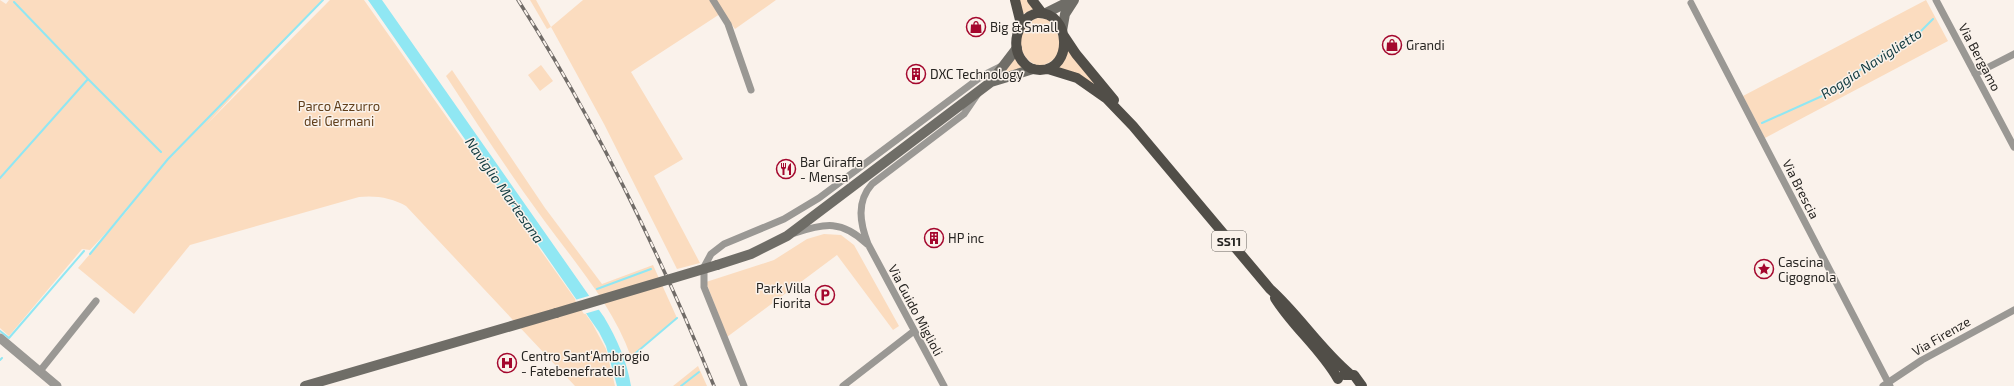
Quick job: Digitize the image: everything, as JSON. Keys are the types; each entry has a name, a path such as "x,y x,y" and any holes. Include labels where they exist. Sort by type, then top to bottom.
{"main road":[{"path":"991,82 1017,48 1021,24 1015,0"},
{"name":"SS11","path":"1032,0 1044,13 1056,19 1076,54 1100,82 1133,126 1270,289 1288,306 1337,362 1350,374 1357,378 1360,385"},
{"path":"1021,24 1030,15 1044,13 1073,0"},
{"path":"1048,69 1057,64 1062,55 1065,14 1073,0"},
{"path":"1017,48 1022,61 1033,69"},
{"path":"305,386 556,313 751,254 787,236 991,82 1033,69"},
{"name":"SS11","path":"1033,69 1048,69 1074,76 1107,99 1133,126"},
{"name":"SS11","path":"1270,289 1283,311 1330,366 1337,383 1344,374 1350,374"}],"street":[{"path":"712,0 728,24 751,90"},
{"name":"Via Bergamo","path":"1936,0 2014,147"},
{"name":"Via Brescia","path":"1691,3 1887,385"},
{"path":"1975,74 2014,54"},
{"path":"744,386 704,287 704,267 711,254 724,244 784,219 819,198 982,76 1004,64"},
{"name":"Via Guido Miglioli","path":"944,386 868,244 863,231 860,210 867,190 872,184 964,114 977,98 981,89"},
{"path":"787,236 810,228 831,224 849,230 868,244"},
{"path":"40,371 96,301"},
{"name":"Via Firenze","path":"1887,385 1922,360 2014,310"},
{"path":"843,386 914,331"},
{"path":"0,338 57,386"},
{"path":"852,379 856,386"}],"green space":[{"name":"Parco Azzurro dei Germani","path":"0,0 6,4 9,0 322,0 206,125 330,0 364,0 592,323 606,349 615,386 575,386 406,206 390,199 365,196 190,245 134,314 78,268 132,205 90,250 82,249 9,336 0,328"},
{"path":"530,0 536,0 551,27 547,29"},
{"path":"583,0 776,0 735,29 723,12 631,72 683,159 654,176 700,263 677,269 604,124 551,27"},
{"path":"1019,0 1028,0 1034,9 1023,14"},
{"path":"1926,0 1948,41 1765,138 1743,96"},
{"path":"1036,18 1049,19 1057,33 1060,47 1054,59 1039,66 1033,64 1025,56 1022,51 1020,40 1024,28"},
{"path":"1067,48 1096,86 1057,68"},
{"path":"1015,58 1024,68 1006,74 1004,73"},
{"path":"541,65 553,81 540,91 528,75"},
{"path":"452,70 545,208 602,284 653,265 677,318 631,357 623,337 602,300 514,179 446,76"},
{"path":"824,234 841,235 854,245 899,326 893,330 837,255 727,337 706,282 774,260 807,239"},
{"path":"698,366 707,386 673,386"}],"water":[{"name":"Naviglio Martesana","path":"368,0 382,0 604,317 621,350 631,386 617,386 606,346 599,332"}],"pier":[{"path":"592,295 601,309 584,314 575,300"}],"waterway":[{"path":"90,254 168,159 323,0"},
{"path":"14,2 161,152"},
{"name":"Roggia Naviglietto","path":"1762,123 1831,92 1881,54 1917,35 1933,19"},
{"path":"0,178 88,79"},
{"path":"0,331 9,338 84,251"},
{"path":"597,289 651,269"},
{"path":"631,357 677,318"},
{"path":"681,386 699,372"}],"railway":[{"path":"518,0 574,93 625,188 671,286 714,386"}],"place":[{"name":"Big & Small","path":"976,27"},
{"name":"Grandi","path":"1392,45"},
{"name":"DXC Technology","path":"916,74"},
{"name":"Bar Giraffa - Mensa","path":"786,169"},
{"name":"HP inc","path":"934,238"},
{"name":"Cascina Cigognola","path":"1764,269"},
{"name":"Park Villa Fiorita","path":"825,295"},
{"name":"Centro Sant'Ambrogio - Fatebenefratelli","path":"507,363"}]}
